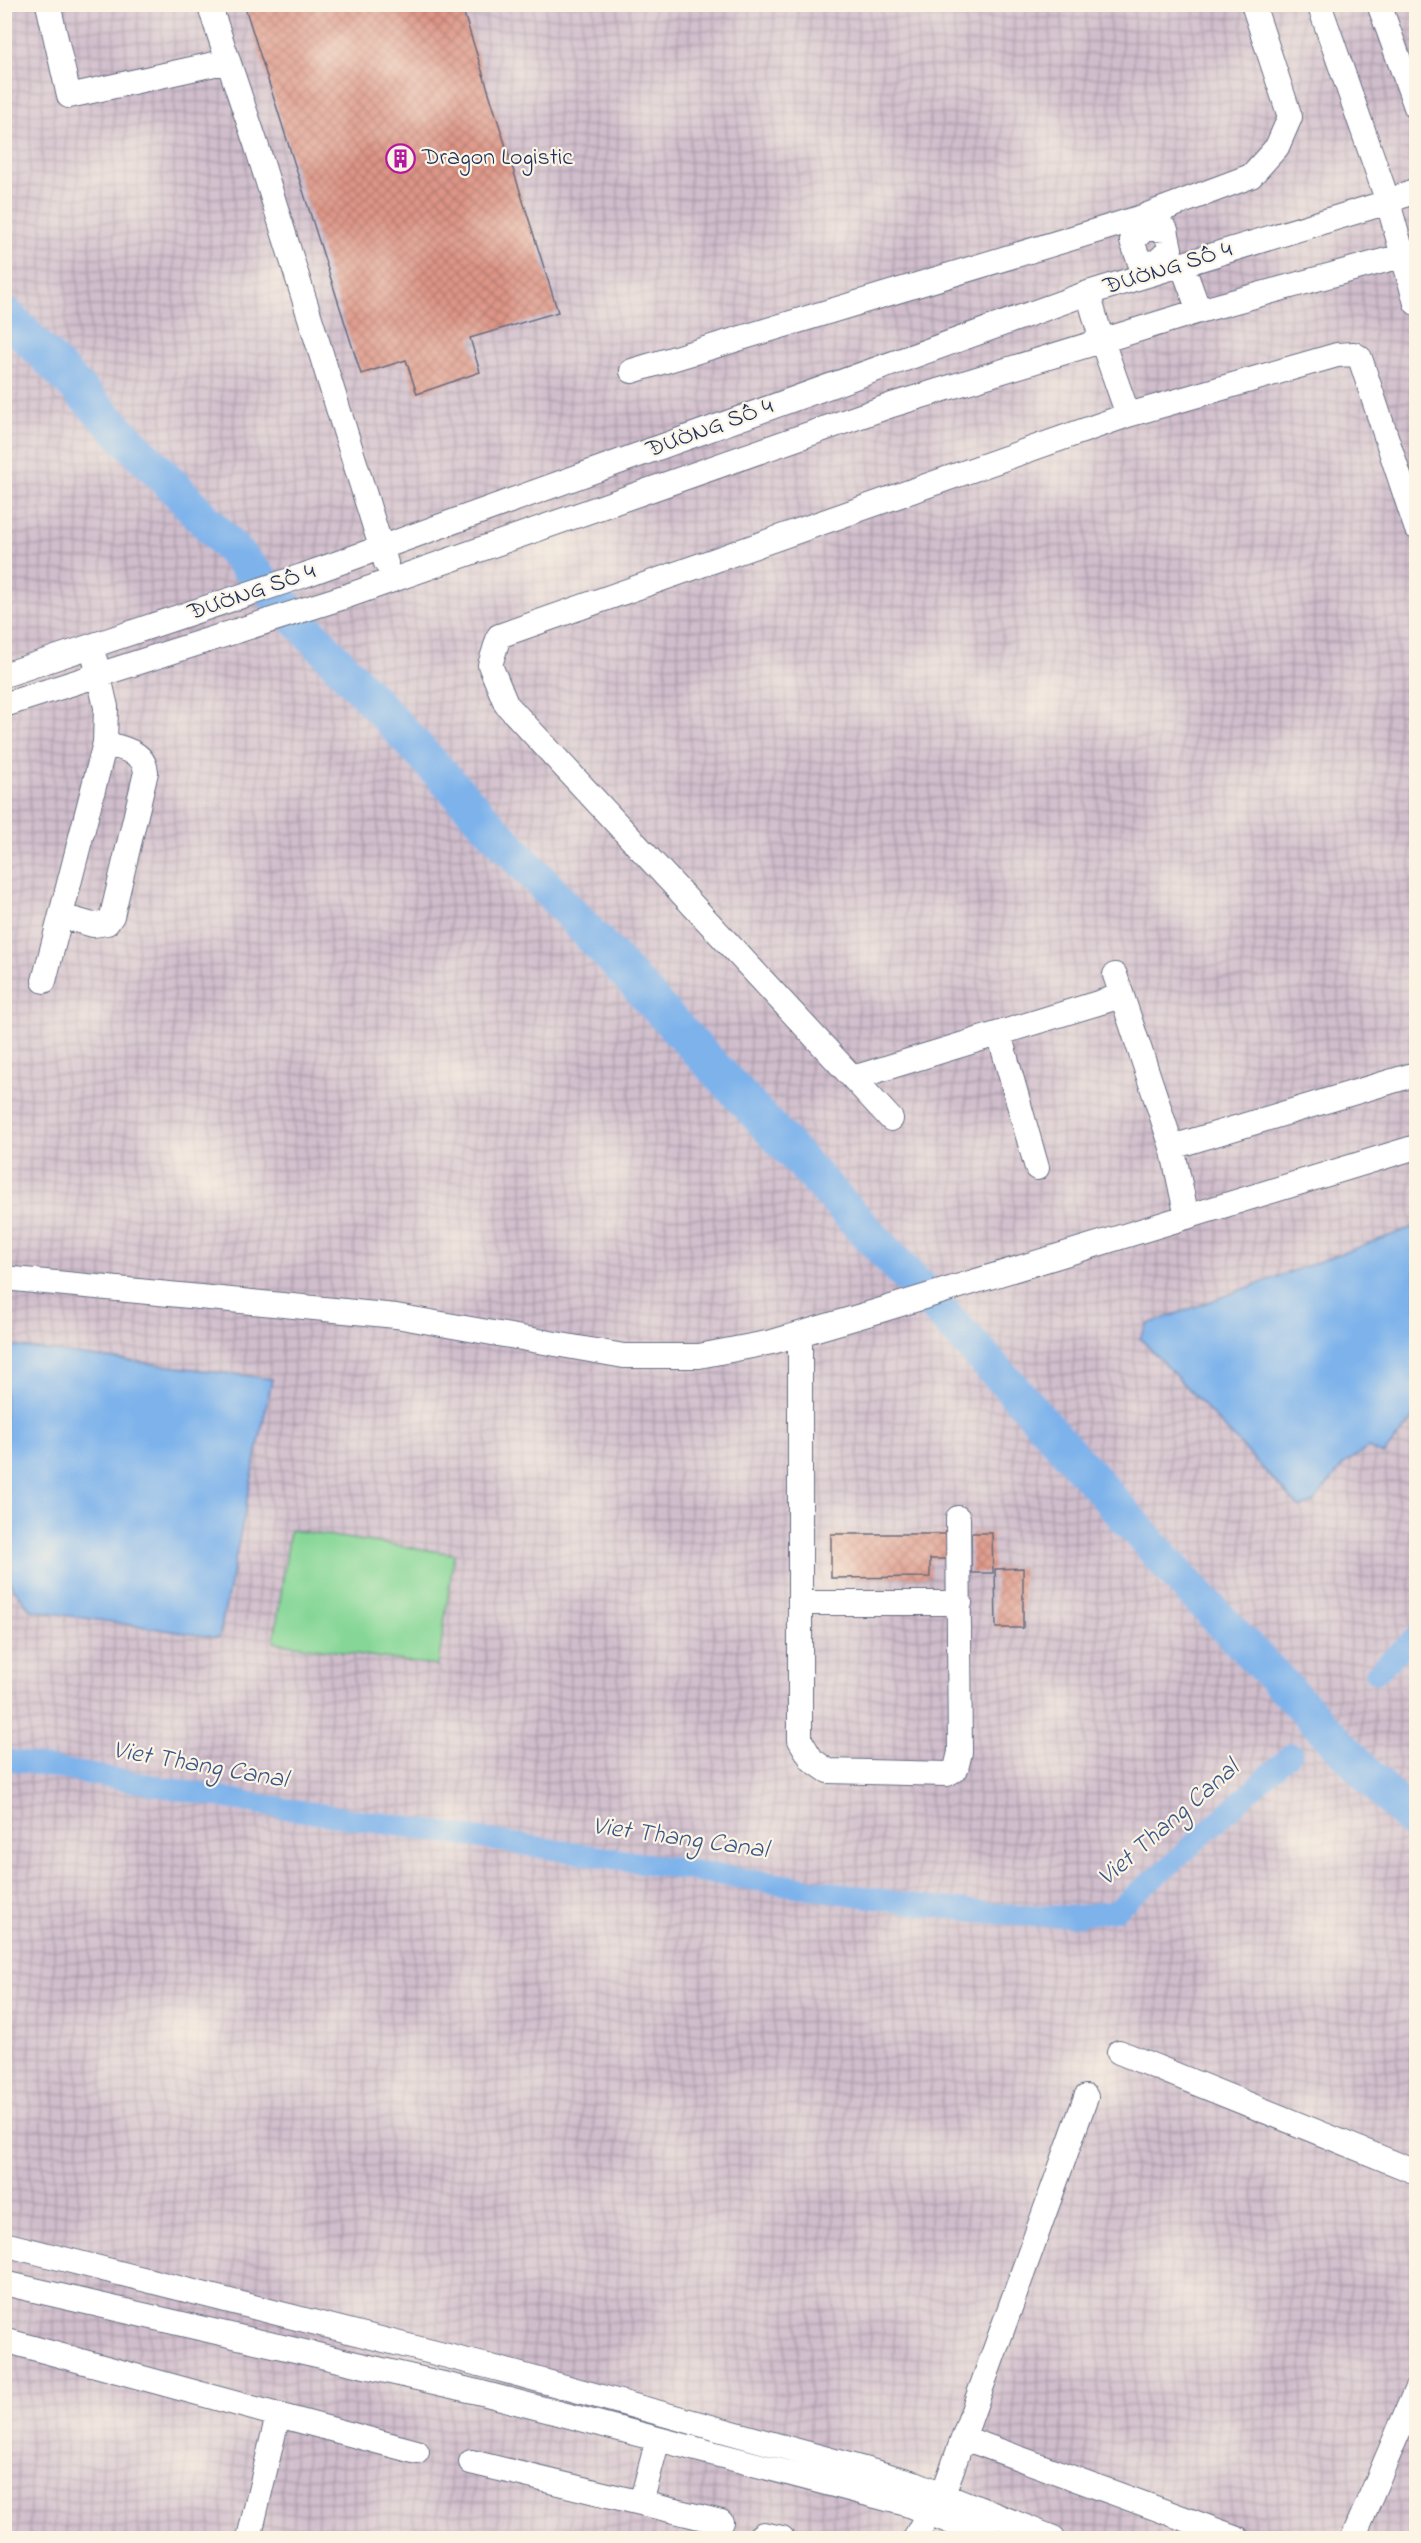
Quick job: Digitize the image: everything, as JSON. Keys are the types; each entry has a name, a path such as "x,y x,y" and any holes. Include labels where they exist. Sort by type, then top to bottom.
{"street":[{"path":"48,4 69,96 228,61"},
{"path":"209,4 256,144 392,580"},
{"path":"632,371 1144,223 1251,176 1277,147 1290,117 1253,4"},
{"path":"1319,4 1388,202 1410,254 1416,303"},
{"path":"1378,4 1416,107"},
{"name":"ĐƯỜNG SỐ 4","path":"4,675 382,548 1166,266 1388,202 1416,190"},
{"path":"1144,223 1132,241 1140,264 1166,266 1199,310"},
{"path":"4,705 314,607 892,405 1199,310 1410,254"},
{"path":"1088,293 1128,415"},
{"path":"891,1119 506,705 490,665 499,636 1128,415 1337,355 1354,354 1360,358 1416,527"},
{"path":"44,981 105,743 106,717 92,647"},
{"path":"61,916 93,925 107,923 112,916 146,772 145,764 136,754 105,743"},
{"path":"853,1078 999,1034 1118,986 1172,1147 1187,1217"},
{"path":"999,1034 1037,1168"},
{"path":"1172,1147 1416,1074"},
{"path":"4,1278 396,1316 624,1356 699,1356 772,1342 800,1334 1416,1147"},
{"path":"800,1334 800,1740 812,1760 828,1771 947,1774 956,1769 960,1752 958,1518"},
{"path":"801,1603 960,1603"},
{"path":"1119,2052 1416,2172"},
{"path":"944,2494 1086,2097"},
{"path":"4,2244 499,2369 904,2480 1053,2538"},
{"path":"4,2283 482,2393 906,2504 990,2538"},
{"path":"4,2340 417,2452"},
{"path":"1353,2538 1416,2390"},
{"path":"249,2538 278,2415"},
{"path":"964,2438 1237,2538"},
{"path":"640,2503 658,2439"},
{"path":"471,2462 722,2522"},
{"path":"915,2538 928,2514"},
{"path":"758,2538 763,2534 782,2538"}],"shaded area":[{"path":"5,5 1416,5 1416,2538 5,2538"}],"green space":[{"path":"290,1530 454,1554 438,1666 274,1642"}],"water":[{"path":"1416,1226 1416,1401 1413,1419 1383,1455 1368,1448 1344,1464 1314,1502 1300,1508 1140,1338 1148,1324"},
{"path":"5,1345 272,1379 219,1638 31,1610 5,1577"}],"building":[{"name":"Dragon Logistic","path":"244,4 461,4 558,312 470,338 480,372 417,394 406,360 361,374"},
{"path":"971,1533 992,1533 993,1573 971,1573"},
{"path":"831,1534 953,1534 953,1559 930,1559 930,1577 831,1578"},
{"path":"1023,1568 1023,1628 996,1628 995,1569"}],"waterway":[{"path":"4,313 176,489 1009,1385 1183,1581 1416,1825"},
{"name":"Viet Thang Canal","path":"1376,1673 1416,1636"},
{"name":"Viet Thang Canal","path":"4,1759 288,1809 919,1905 1018,1916 1076,1916 1116,1910 1168,1867 1292,1753"}],"place":[{"name":"Dragon Logistic","path":"401,158"}]}
